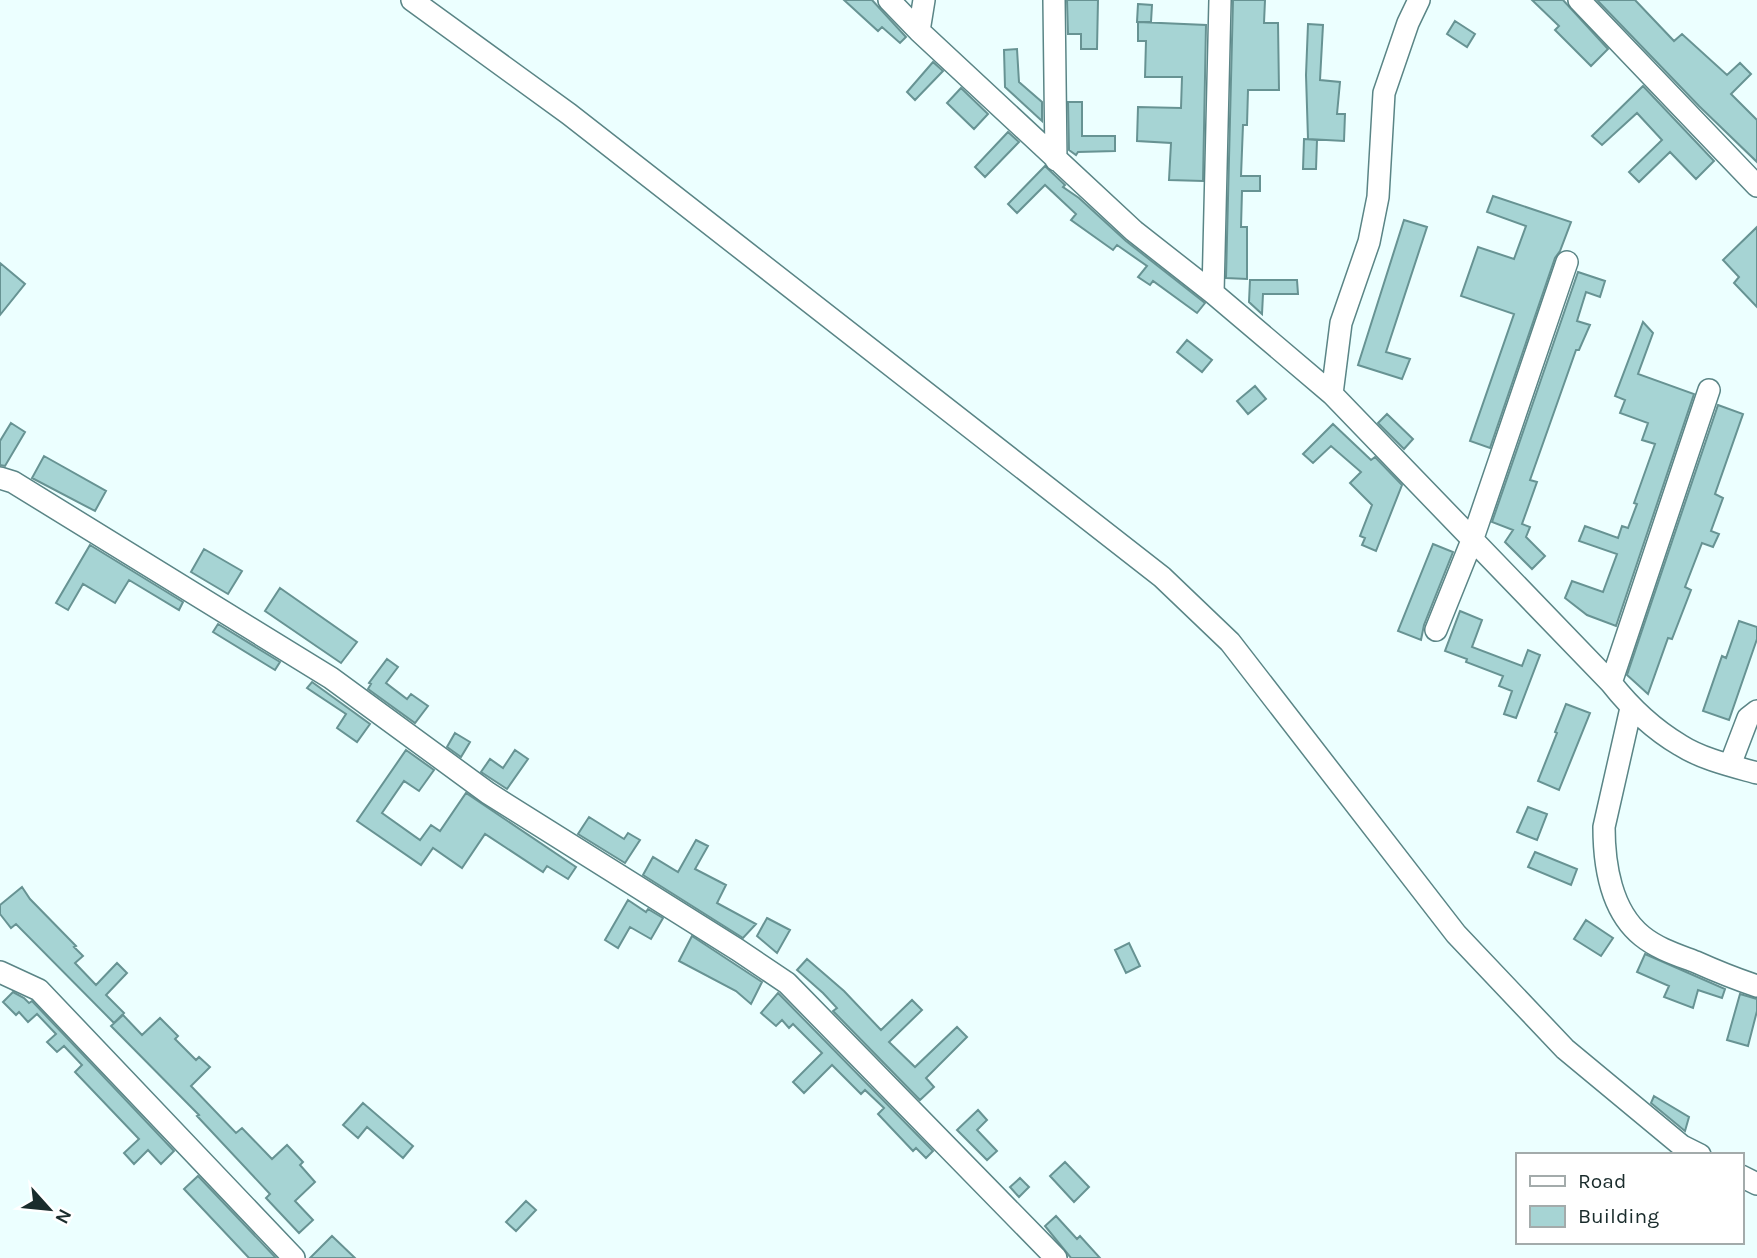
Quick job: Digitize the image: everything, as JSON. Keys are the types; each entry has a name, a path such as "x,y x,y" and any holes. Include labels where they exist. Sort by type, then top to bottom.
{"street":[{"path":"412,0 569,114 1162,577 1230,642 1456,934 1565,1049 1682,1146 1696,1153"},
{"path":"890,0 919,31 1134,231 1213,293 1332,394 1473,538 1611,683 1631,708 1681,746 1757,773"},
{"path":"919,31 924,0"},
{"path":"1054,0 1056,160"},
{"path":"1213,293 1220,0"},
{"path":"1332,394 1341,323 1370,242 1378,197 1384,93 1408,23 1419,0"},
{"path":"1579,0 1757,186"},
{"path":"1436,630 1473,538 1567,262"},
{"path":"1611,683 1709,390"},
{"path":"0,478 24,489 331,678 488,793 787,983 1056,1258"},
{"path":"1631,708 1604,827 1604,847 1611,886 1629,923 1642,936 1659,947 1757,986"},
{"path":"1730,765 1748,718 1757,711"},
{"path":"0,972 39,990 294,1258"}],"building":[{"path":"844,0 872,0 906,37 900,43 882,27 878,31"},
{"path":"1067,0 1098,0 1097,49 1081,49 1081,34 1068,34"},
{"path":"1233,0 1265,0 1264,23 1278,23 1279,90 1248,90 1247,125 1243,125 1241,176 1260,176 1260,191 1242,191 1241,227 1247,227 1247,279 1226,278"},
{"path":"1532,0 1563,0 1608,49 1591,66 1555,30 1559,26"},
{"path":"1597,0 1635,0 1674,41 1682,34 1727,75 1740,63 1751,74 1731,94 1757,120 1757,162 1699,106"},
{"path":"1138,4 1152,5 1151,22 1137,22"},
{"path":"1455,21 1475,34 1467,47 1447,34"},
{"path":"1138,22 1206,25 1203,181 1169,180 1171,143 1137,141 1138,107 1181,108 1182,77 1145,77 1146,41 1138,41"},
{"path":"1308,24 1323,25 1320,80 1340,82 1337,114 1345,114 1344,141 1308,139"},
{"path":"1017,49 1019,82 1042,102 1042,121 1005,87 1004,50"},
{"path":"933,62 943,71 915,100 907,92"},
{"path":"1643,86 1714,161 1696,179 1670,152 1639,182 1629,172 1662,140 1637,113 1602,145 1592,136"},
{"path":"961,88 988,114 974,129 947,103"},
{"path":"1068,102 1082,102 1082,136 1115,136 1115,151 1078,152 1076,155 1069,150"},
{"path":"1008,132 1019,142 985,177 975,167"},
{"path":"1304,139 1317,140 1316,169 1303,169"},
{"path":"1045,166 1065,185 1063,187 1126,241 1205,303 1197,313 1153,281 1150,285 1138,277 1147,266 1117,245 1113,250 1071,220 1076,214 1045,185 1017,213 1008,204"},
{"path":"1493,196 1571,222 1555,258 1490,448 1470,441 1514,314 1461,296 1478,247 1514,259 1526,226 1487,212"},
{"path":"1404,220 1427,227 1386,352 1410,359 1402,379 1358,365"},
{"path":"1757,227 1757,307 1734,283 1739,277 1723,260"},
{"path":"0,263 25,284 0,315"},
{"path":"1578,272 1605,281 1600,297 1586,292 1577,321 1590,325 1579,350 1576,350 1530,480 1537,482 1522,524 1530,527 1526,537 1545,556 1532,569 1505,542 1513,530 1492,522"},
{"path":"1250,280 1297,280 1298,294 1263,294 1262,314 1249,302"},
{"path":"1643,322 1653,333 1638,374 1694,394 1616,626 1587,615 1565,598 1572,581 1603,592 1617,554 1579,541 1585,526 1618,538 1622,526 1628,528 1655,444 1642,440 1648,423 1620,413 1625,400 1615,396"},
{"path":"1187,340 1212,360 1202,372 1177,352"},
{"path":"1255,386 1266,399 1248,414 1237,401"},
{"path":"1718,405 1743,414 1715,494 1723,498 1711,531 1719,534 1713,547 1702,543 1685,587 1691,590 1672,639 1668,638 1648,694 1627,675"},
{"path":"1387,414 1413,439 1404,449 1378,423"},
{"path":"11,423 25,432 5,466 0,465 0,441"},
{"path":"1333,424 1371,460 1375,457 1402,485 1376,551 1362,545 1365,538 1360,536 1372,505 1350,483 1361,472 1331,446 1313,463 1303,454"},
{"path":"44,456 106,491 95,511 32,478"},
{"path":"1433,544 1453,552 1424,625 1421,640 1398,631"},
{"path":"90,545 183,602 179,610 129,580 115,603 83,584 68,610 56,603"},
{"path":"204,549 242,571 228,594 191,572"},
{"path":"280,588 357,642 341,663 265,611"},
{"path":"1460,611 1482,620 1472,647 1522,666 1528,650 1540,655 1516,718 1504,714 1512,691 1499,686 1503,676 1445,651"},
{"path":"1739,621 1757,627 1757,639 1729,720 1703,711 1722,656 1726,658"},
{"path":"218,624 280,662 275,670 213,632"},
{"path":"387,659 398,667 386,683 407,699 411,694 428,706 415,723 368,689 371,684 369,683"},
{"path":"312,682 370,724 357,742 337,728 346,714 307,688"},
{"path":"1566,704 1590,713 1559,790 1538,781"},
{"path":"455,733 470,742 461,757 447,747"},
{"path":"406,750 434,770 419,791 404,781 382,813 420,840 431,825 440,831 466,793 576,867 568,879 547,866 543,872 485,834 462,868 433,848 421,865 357,821"},
{"path":"515,750 528,759 507,789 481,772 490,759 503,768"},
{"path":"1528,807 1547,814 1537,840 1517,832"},
{"path":"589,817 624,839 628,833 640,840 625,863 578,834"},
{"path":"696,840 708,846 695,869 726,885 717,903 756,924 743,938 643,875 653,857 678,872"},
{"path":"1535,852 1577,869 1571,885 1528,867"},
{"path":"22,887 30,899 76,946 74,947 83,956 75,963 96,985 117,963 127,973 106,995 124,1013 114,1023 16,924 11,928 0,914 0,905"},
{"path":"628,900 646,912 648,909 663,918 651,939 630,927 618,948 605,940"},
{"path":"767,918 790,930 777,953 757,936"},
{"path":"1586,920 1613,938 1601,956 1574,939"},
{"path":"692,936 762,982 751,1004 736,991 679,961"},
{"path":"1129,943 1140,966 1126,973 1115,950"},
{"path":"1645,954 1725,989 1722,998 1698,990 1693,1008 1664,997 1669,986 1637,972"},
{"path":"807,959 844,991 881,1030 912,1000 922,1010 889,1042 915,1067 957,1027 967,1037 926,1078 934,1087 920,1100 833,1011 837,1008 823,993 797,970"},
{"path":"13,992 29,1003 32,1001 174,1151 161,1164 148,1150 134,1164 124,1153 139,1139 75,1072 82,1065 64,1046 57,1052 47,1042 56,1034 37,1014 28,1022 19,1012 16,1015 3,1002"},
{"path":"778,993 933,1151 926,1158 916,1148 913,1151 878,1114 884,1108 865,1090 861,1094 832,1065 804,1093 793,1082 822,1053 793,1024 789,1028 782,1020 776,1026 761,1013"},
{"path":"1740,994 1757,999 1757,1011 1748,1046 1727,1040"},
{"path":"123,1015 142,1035 160,1018 178,1036 175,1039 196,1060 199,1057 210,1067 191,1086 236,1133 242,1128 272,1159 287,1145 303,1162 300,1165 315,1182 295,1201 313,1220 299,1233 266,1198 270,1194 197,1116 199,1115 111,1026"},
{"path":"1654,1096 1689,1117 1685,1131 1651,1103"},
{"path":"363,1103 413,1146 403,1158 367,1127 358,1138 343,1125"},
{"path":"978,1110 987,1120 977,1130 997,1151 987,1160 957,1130"},
{"path":"1065,1162 1089,1187 1074,1202 1050,1176"},
{"path":"198,1176 276,1258 249,1258 184,1189"},
{"path":"1020,1178 1029,1187 1019,1197 1010,1187"},
{"path":"526,1201 536,1210 516,1231 506,1222"},
{"path":"1056,1216 1077,1239 1080,1236 1100,1258 1071,1258 1045,1226"},
{"path":"332,1236 355,1258 310,1258"}]}
